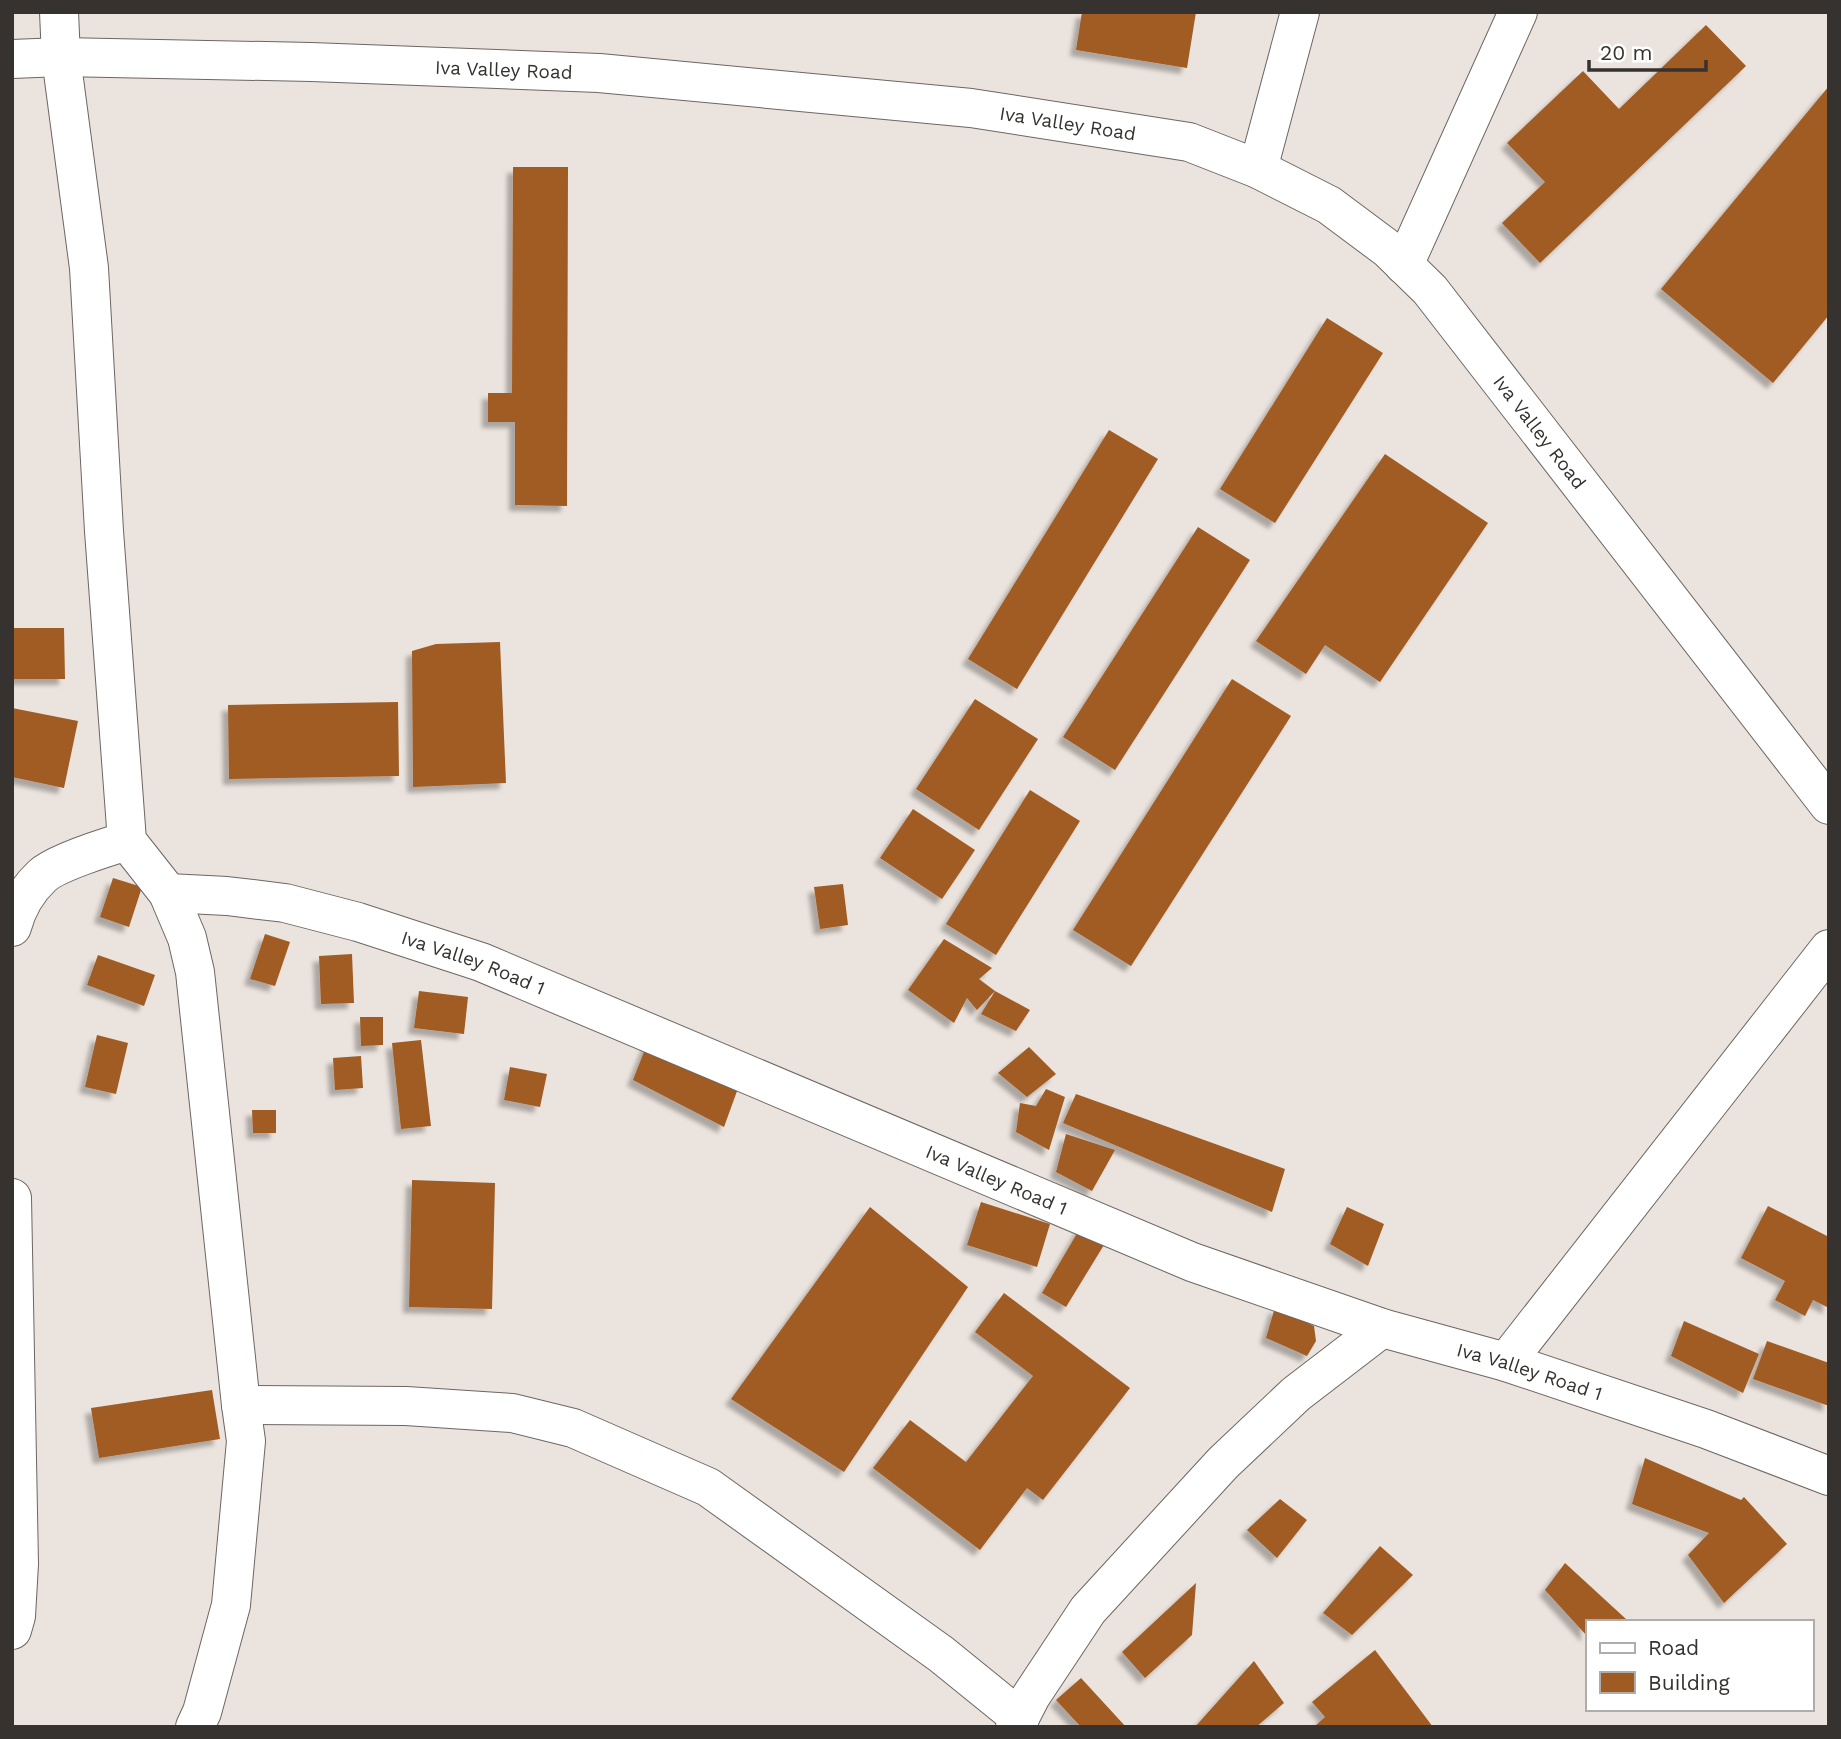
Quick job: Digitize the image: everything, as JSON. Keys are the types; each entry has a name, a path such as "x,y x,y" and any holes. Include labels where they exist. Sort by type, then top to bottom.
{"street":[{"path":"59,12 61,57 89,268 103,518 127,841 168,893 187,938 195,972 246,1441 231,1605 202,1712 195,1727"},
{"path":"1258,169 1300,12"},
{"path":"1404,265 1518,12"},
{"name":"Iva Valley Road","path":"12,59 61,57 311,62 599,73 971,108 1189,142 1258,169 1329,205 1388,249 1430,290 1829,805"},
{"path":"12,927 26,894 43,874 127,841"},
{"name":"Iva Valley Road 1","path":"168,893 285,903 358,922 481,962 1192,1262 1382,1328 1506,1362 1706,1429 1829,1476"},
{"path":"1506,1362 1829,949"},
{"path":"12,1198 16,1564 16,1616 12,1630"},
{"path":"240,1405 406,1406 512,1413 573,1428 708,1488 941,1654 1018,1722 1031,1696 1088,1610 1223,1463 1296,1394 1382,1328"}],"building":[{"path":"1082,12 1196,12 1187,68 1076,50"},
{"path":"1706,25 1746,66 1540,263 1502,223 1545,182 1507,143 1583,71 1619,109"},
{"path":"1829,86 1829,315 1773,383 1661,289"},
{"path":"513,167 568,167 567,506 515,505 515,422 488,422 488,393 512,393"},
{"path":"1327,318 1383,353 1275,523 1220,489"},
{"path":"1109,430 1158,459 1017,689 968,659"},
{"path":"1385,454 1488,523 1380,682 1325,645 1306,674 1256,641"},
{"path":"1198,527 1250,560 1115,770 1063,737"},
{"path":"12,628 64,628 65,679 12,679"},
{"path":"500,642 506,783 413,787 412,651 436,644"},
{"path":"1232,679 1291,716 1131,966 1073,930"},
{"path":"975,699 1038,739 979,830 916,789"},
{"path":"398,702 399,776 229,779 228,705"},
{"path":"12,708 78,721 64,788 12,777"},
{"path":"1030,790 1080,821 996,955 946,924"},
{"path":"913,809 975,850 942,899 880,858"},
{"path":"113,878 142,887 129,927 100,917"},
{"path":"843,884 848,925 820,929 814,887"},
{"path":"265,934 290,942 275,986 250,979"},
{"path":"944,939 992,968 979,979 995,991 977,1010 967,998 954,1023 908,990"},
{"path":"352,954 354,1003 321,1004 319,956"},
{"path":"98,955 155,975 144,1006 87,985"},
{"path":"419,991 468,997 464,1034 414,1028"},
{"path":"995,991 1030,1010 1016,1031 981,1014"},
{"path":"360,1017 383,1017 383,1045 361,1046"},
{"path":"97,1035 128,1043 116,1094 85,1087"},
{"path":"649,1039 741,1080 724,1127 633,1080"},
{"path":"421,1040 431,1126 401,1129 392,1043"},
{"path":"1029,1047 1056,1074 1027,1097 998,1073"},
{"path":"361,1056 363,1088 335,1090 333,1058"},
{"path":"510,1067 547,1074 540,1107 504,1100"},
{"path":"1046,1089 1065,1097 1049,1150 1016,1132 1020,1103 1036,1106"},
{"path":"1076,1094 1285,1169 1272,1212 1063,1123"},
{"path":"252,1110 276,1110 276,1133 253,1133"},
{"path":"1066,1134 1115,1150 1092,1191 1056,1172"},
{"path":"412,1180 495,1183 492,1309 409,1307"},
{"path":"981,1202 1050,1224 1037,1267 967,1245"},
{"path":"1768,1206 1829,1237 1829,1308 1813,1300 1805,1316 1775,1300 1785,1281 1741,1258"},
{"path":"870,1207 968,1287 844,1472 731,1399"},
{"path":"1347,1207 1384,1224 1368,1266 1330,1244"},
{"path":"1082,1225 1107,1240 1066,1307 1042,1293"},
{"path":"1004,1293 1130,1388 1043,1500 1027,1488 980,1550 873,1468 910,1420 966,1462 1033,1376 975,1332"},
{"path":"1275,1307 1314,1326 1316,1341 1307,1356 1266,1338"},
{"path":"1684,1321 1759,1354 1743,1393 1671,1356"},
{"path":"1767,1341 1829,1363 1829,1406 1753,1379"},
{"path":"212,1390 220,1439 99,1458 91,1408"},
{"path":"1645,1458 1741,1500 1744,1497 1787,1544 1724,1603 1688,1555 1709,1533 1632,1504"},
{"path":"1280,1499 1307,1520 1277,1558 1247,1530"},
{"path":"1380,1546 1413,1575 1352,1635 1323,1613"},
{"path":"1565,1563 1626,1619 1586,1620 1586,1635 1545,1590"},
{"path":"1196,1583 1192,1635 1145,1678 1122,1652"},
{"path":"1375,1650 1433,1727 1314,1727 1325,1717 1312,1702"},
{"path":"1254,1661 1284,1703 1256,1727 1195,1727"},
{"path":"1081,1678 1126,1727 1081,1727 1056,1700"}]}
